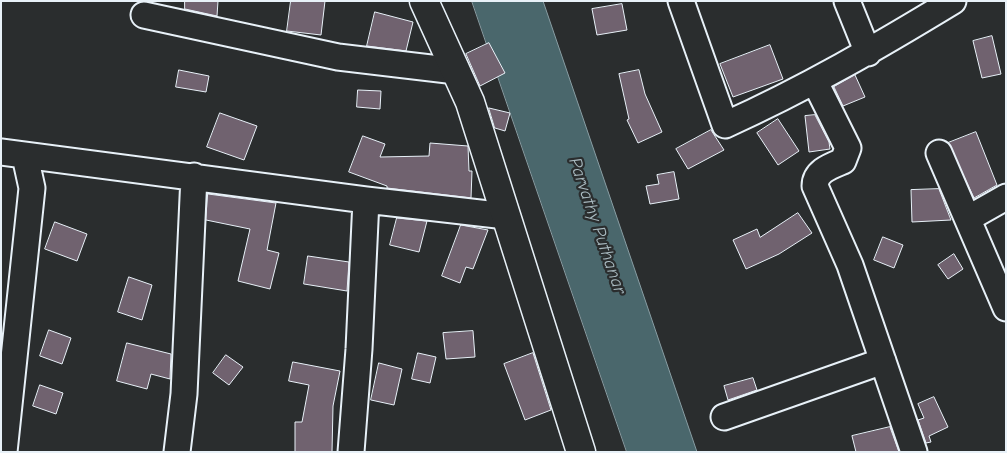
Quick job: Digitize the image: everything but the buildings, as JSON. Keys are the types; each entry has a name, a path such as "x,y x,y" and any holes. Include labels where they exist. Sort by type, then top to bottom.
{"street":[{"path":"424,1 470,102 582,452"},
{"path":"680,1 726,125 868,53 953,1"},
{"path":"847,1 868,53"},
{"path":"144,15 338,57 456,71"},
{"path":"814,82 848,148 843,161 819,174 815,180 815,186 850,265 914,452"},
{"path":"939,153 969,218 1006,308"},
{"path":"13,154 194,176 366,200 506,216"},
{"path":"4,452 32,188 13,154"},
{"path":"177,452 184,394 194,176"},
{"path":"969,218 1006,197"},
{"path":"351,452 359,350 366,200"},
{"path":"724,417 883,361"}],"water":[{"name":"Parvathy Puthanar","path":"472,1 543,1 697,452 627,452"}]}
